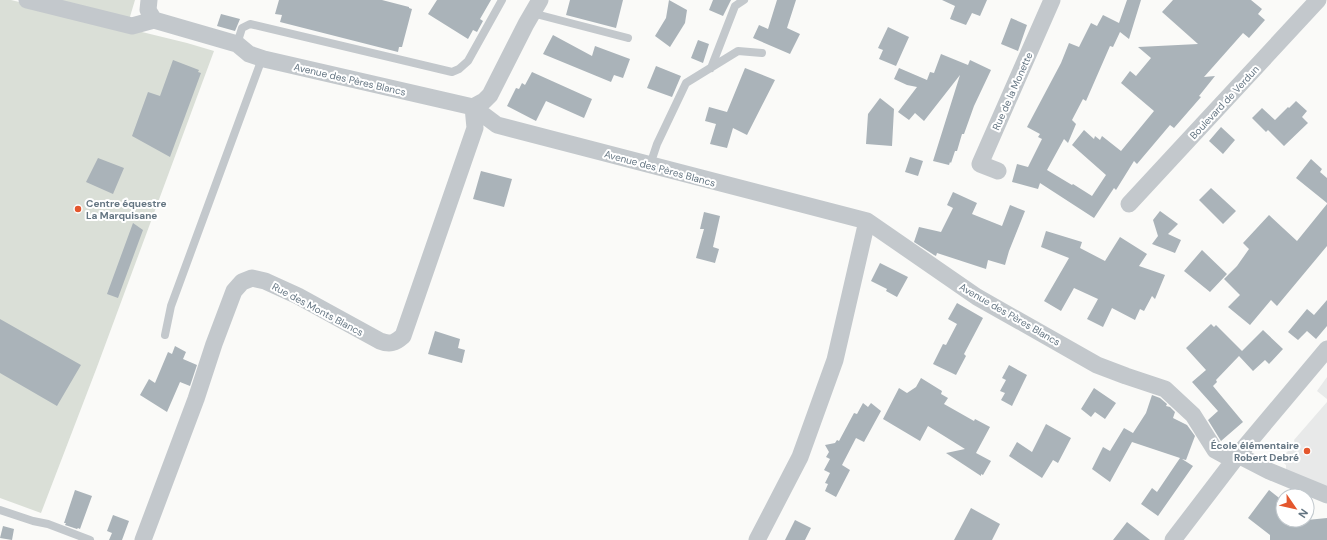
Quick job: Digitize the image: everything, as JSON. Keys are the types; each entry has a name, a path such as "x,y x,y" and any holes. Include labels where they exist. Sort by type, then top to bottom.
{"street":[{"path":"28,0 132,26 154,20 148,10 149,0"},
{"name":"Rue de la Monette","path":"998,171 980,164 1052,0"},
{"name":"Boulevard de Verdun","path":"1129,204 1318,0"},
{"path":"472,107 484,101 490,94 536,7"},
{"name":"Avenue des Pères Blancs","path":"154,20 237,44 249,54 264,59 472,107 498,125 867,222 977,297 1070,350 1097,365 1166,389 1193,415 1215,450 1226,456 1238,455 1327,496"},
{"name":"Rue des Monts Blancs","path":"143,540 196,399 216,337 234,291 242,282 252,278 265,281 298,296 384,343 388,344 397,342 403,336 476,128 472,107"},
{"path":"757,540 800,457 835,360 867,222"},
{"path":"1173,540 1238,455 1327,349"}],"lane":[{"path":"237,44 242,28 250,24 452,72 459,70 468,61 502,0"},
{"path":"711,68 735,6 744,0"},
{"path":"536,7 628,38"},
{"path":"650,165 658,144 686,84 738,51 762,53"},
{"path":"166,335 172,306 260,64 264,59"},
{"path":"0,510 33,521 48,524 90,540"}],"shaded area":[{"name":"Centre équestre La Marquisane","path":"0,0 11,0 214,51 97,367 41,513 0,498"},
{"path":"42,0 135,0 129,20"},
{"path":"1327,377 1327,399 1317,391"},
{"name":"École élémentaire Robert Debré","path":"1327,402 1327,490 1286,471 1286,465 1280,459 1295,444 1294,440"}],"building":[{"path":"279,0 382,0 412,9 402,47 399,47 398,52 280,22 282,15 275,14"},
{"path":"437,0 491,0 480,19 483,21 477,32 473,30 468,39 428,14"},
{"path":"570,0 623,0 616,28 566,15"},
{"path":"669,0 687,10 685,23 670,47 655,36 666,18"},
{"path":"713,0 731,0 723,16 709,10"},
{"path":"777,0 796,0 787,28 800,34 790,54 753,38 759,25 768,29"},
{"path":"942,0 987,0 980,16 972,13 966,25 950,19 955,6"},
{"path":"1127,0 1141,0 1129,39 1120,32 1113,47 1110,46 1086,101 1083,99 1072,120 1076,124 1068,143 1064,139 1047,170 1092,196 1106,175 1072,145 1084,130 1094,139 1095,136 1100,140 1102,136 1121,151 1154,111 1121,83 1130,71 1136,76 1151,58 1138,47 1198,44 1162,12 1173,0 1251,0 1262,9 1258,14 1265,20 1249,38 1243,33 1204,77 1215,76 1199,96 1201,97 1174,128 1170,125 1137,164 1134,161 1116,190 1114,188 1094,218 1040,183 1038,189 1012,182 1017,164 1028,167 1042,139 1038,137 1040,134 1027,127 1061,63 1069,43 1079,47 1091,23 1097,26 1103,15 1119,23"},
{"path":"221,14 240,19 235,31 217,26"},
{"path":"1011,18 1027,25 1018,51 1001,44"},
{"path":"888,27 909,37 896,66 879,59 883,50 878,48"},
{"path":"553,35 592,56 595,46 630,59 623,78 614,75 611,82 543,54"},
{"path":"698,40 709,44 703,63 691,58"},
{"path":"941,54 968,65 970,60 991,70 974,106 964,134 962,134 957,151 955,151 949,165 933,161 960,75 924,121 915,113 909,120 898,112 917,87 907,85 894,79 899,68 927,80 930,72 934,73"},
{"path":"173,60 199,70 198,72 201,73 170,157 132,136 148,92 160,96"},
{"path":"656,66 681,76 672,97 647,88"},
{"path":"745,68 775,80 747,135 733,128 727,148 710,144 716,124 705,121 709,107 727,112"},
{"path":"532,72 592,99 584,118 546,101 536,121 507,106 516,88 519,89 522,83 525,85"},
{"path":"880,98 894,109 892,146 866,144 868,114"},
{"path":"1296,101 1307,111 1302,117 1308,123 1284,146 1268,130 1266,132 1252,118 1262,108 1275,120"},
{"path":"1221,127 1235,140 1223,154 1209,141"},
{"path":"910,157 923,161 918,176 905,172"},
{"path":"98,158 124,168 113,194 86,182"},
{"path":"1311,159 1322,169 1320,172 1327,178 1327,203 1296,178"},
{"path":"481,171 512,179 504,207 473,199"},
{"path":"1211,188 1236,211 1223,224 1199,200"},
{"path":"953,192 977,203 972,214 1002,226 1010,205 1025,211 1005,265 988,260 986,269 937,253 936,256 914,242 919,227 941,232 953,208 947,205"},
{"path":"1327,204 1327,246 1277,306 1271,300 1250,325 1228,307 1240,295 1224,279 1237,266 1249,249 1243,243 1269,215 1297,241"},
{"path":"1160,211 1178,224 1168,234 1181,240 1175,253 1152,244 1158,236 1153,220"},
{"path":"704,212 720,216 713,247 719,249 715,263 696,258 704,229 700,229"},
{"path":"133,223 143,230 118,298 107,294"},
{"path":"1046,231 1082,242 1080,248 1105,261 1120,237 1147,254 1139,266 1165,275 1155,299 1152,296 1144,311 1140,309 1135,320 1112,308 1103,327 1087,319 1098,299 1074,288 1061,311 1044,301 1069,258 1041,247"},
{"path":"1202,250 1227,274 1210,292 1184,271"},
{"path":"880,263 908,277 897,297 886,291 887,289 871,281"},
{"path":"1327,300 1327,326 1316,339 1307,331 1298,340 1288,332 1307,309 1314,315"},
{"path":"957,303 983,318 964,354 966,356 956,375 933,364 943,344 946,345 957,324 948,319"},
{"path":"0,319 81,365 57,406 0,373"},
{"path":"1211,324 1214,327 1216,325 1242,351 1263,330 1283,349 1269,364 1265,360 1253,371 1239,356 1216,380 1217,382 1213,386 1243,422 1221,441 1208,420 1218,411 1192,382 1206,370 1186,348"},
{"path":"435,331 460,339 458,348 465,350 462,363 428,354"},
{"path":"175,346 186,352 183,359 197,365 190,386 180,382 167,412 140,395 149,379 155,383 168,352 172,354"},
{"path":"1009,365 1027,375 1012,406 1001,400 1005,393 1000,391 1006,380 1002,378"},
{"path":"921,378 942,391 941,394 948,398 944,404 974,421 975,419 990,427 976,453 991,461 983,475 981,474 981,476 946,453 965,449 928,426 920,441 883,419 899,388 907,393 916,387"},
{"path":"1094,388 1116,403 1105,419 1095,412 1091,417 1081,409"},
{"path":"1152,395 1160,398 1167,404 1166,406 1170,407 1175,412 1173,418 1187,425 1195,436 1186,460 1182,459 1193,466 1158,516 1141,504 1152,488 1157,492 1180,458 1132,442 1110,482 1092,469 1103,447 1110,451 1124,428 1133,433 1146,413"},
{"path":"863,403 868,407 871,403 881,411 864,442 856,438 842,465 850,470 836,497 825,491 828,484 825,483 830,473 824,470 830,459 826,457 829,452 825,445 835,443 837,440 839,441 854,413 857,414"},
{"path":"1046,424 1071,438 1058,463 1053,460 1042,478 1009,456 1017,442 1032,452"},
{"path":"75,490 92,496 80,529 65,525 66,523 64,523"},
{"path":"1269,490 1275,495 1275,528 1315,528 1315,519 1327,518 1327,540 1270,540 1270,535 1248,518"},
{"path":"971,508 1000,524 992,540 954,540"},
{"path":"113,515 129,521 122,540 109,540 112,533 107,531"},
{"path":"795,520 811,528 805,540 785,540"},
{"path":"1127,522 1150,540 1113,540"},
{"path":"3,526 14,529 12,540 0,538"}],"place":[{"name":"Centre équestre La Marquisane","path":"78,209"},
{"name":"École élémentaire Robert Debré","path":"1307,451"}]}
